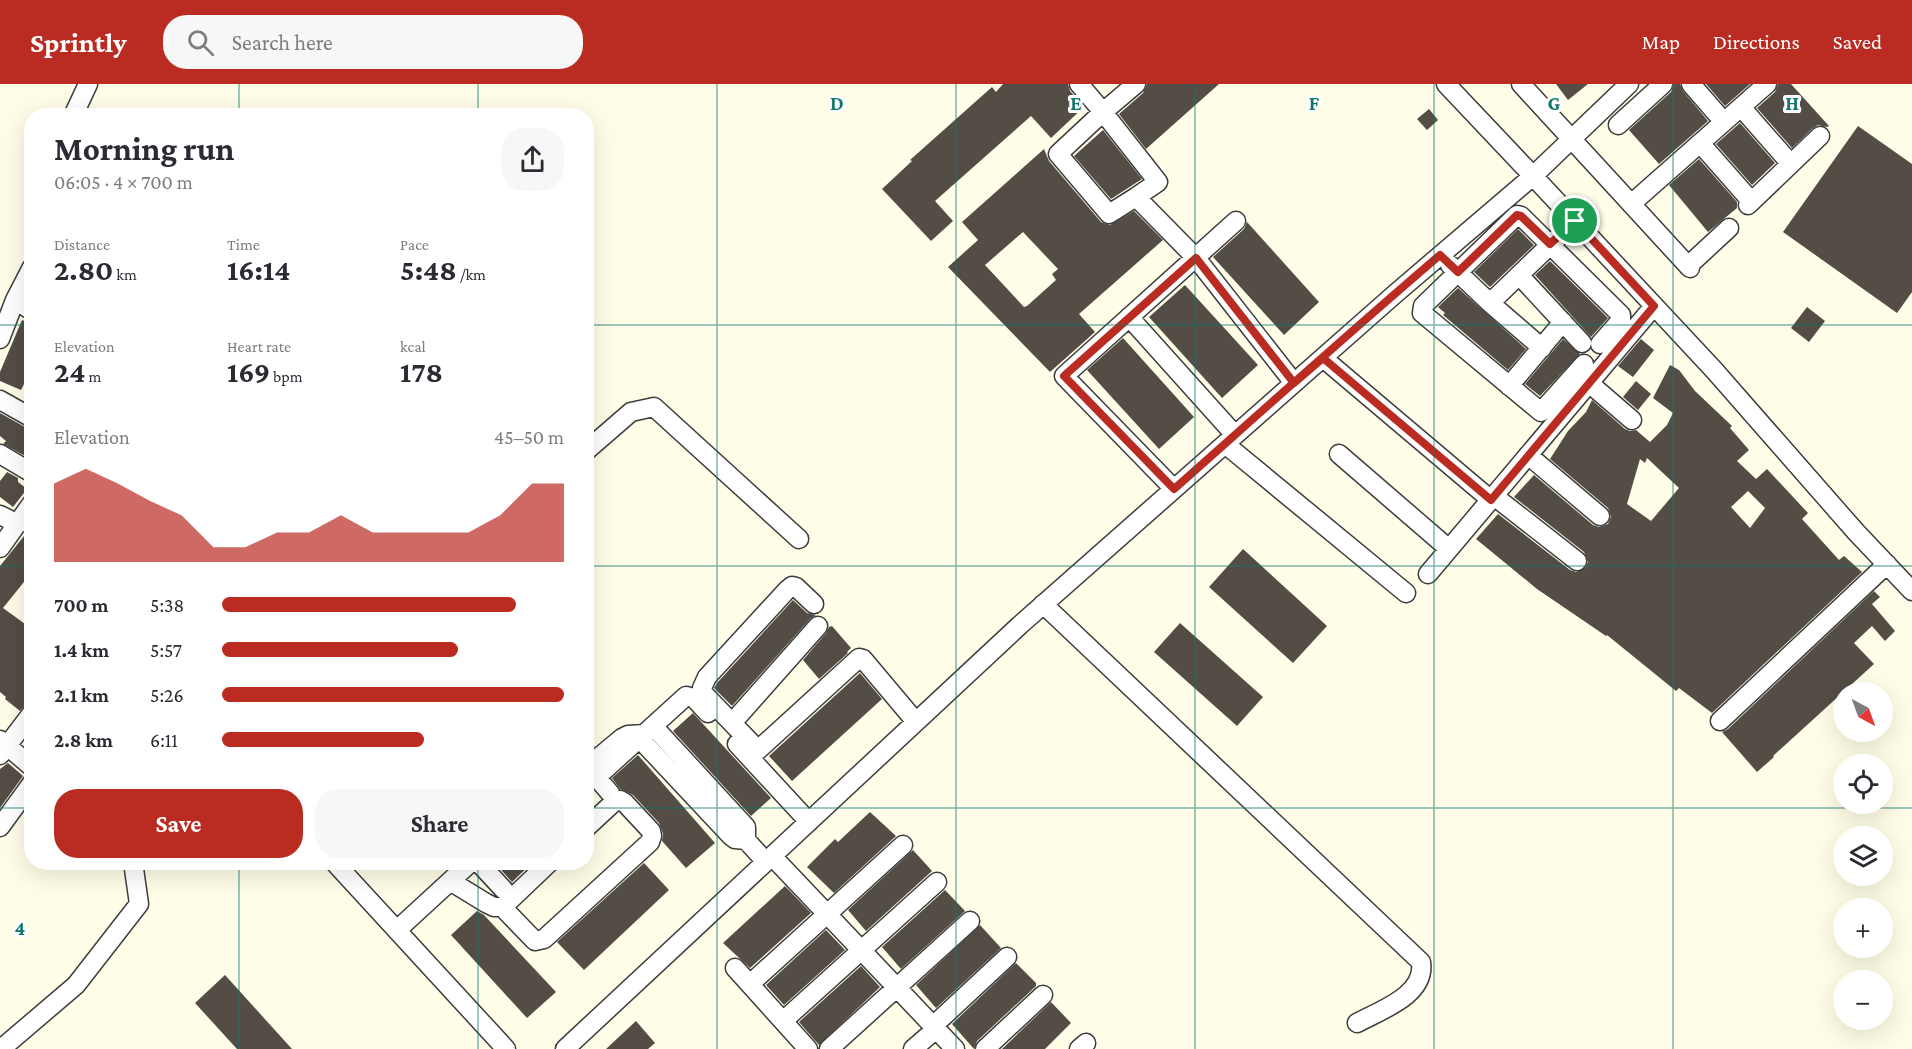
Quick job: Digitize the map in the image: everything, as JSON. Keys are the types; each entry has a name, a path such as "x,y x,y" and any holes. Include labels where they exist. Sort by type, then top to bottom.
{"street":[{"path":"77,108 88,84"},
{"path":"1079,84 1103,112 1158,182 1109,214 1058,154 1103,112 1136,84"},
{"path":"1446,84 1714,370 1912,591"},
{"path":"1521,84 1689,267 1730,228"},
{"path":"565,1049 1043,604 1533,176 1629,84"},
{"path":"1618,125 1663,84"},
{"path":"1691,84 1717,114"},
{"path":"1628,200 1750,84"},
{"path":"1628,200 1700,143 1767,84"},
{"path":"1741,107 1790,163"},
{"path":"1700,143 1750,203 1820,136"},
{"path":"1136,197 1196,258 1294,383"},
{"path":"1519,275 1563,322 1591,344 1621,320 1621,315 1521,216 1517,215 1423,306 1422,313 1541,412 1584,364"},
{"path":"1174,489 1064,376 1236,221"},
{"path":"1490,303 1575,221"},
{"path":"1440,255 1542,348"},
{"path":"0,339 24,283"},
{"path":"15,300 24,306"},
{"path":"1428,574 1654,306"},
{"path":"1129,317 1230,439 1406,592"},
{"path":"1509,386 1563,322"},
{"path":"1323,358 1492,498 1577,561"},
{"path":"1589,383 1632,420"},
{"path":"0,400 24,414"},
{"path":"594,444 631,411 654,407 799,539"},
{"path":"0,454 24,468"},
{"path":"1339,454 1449,549"},
{"path":"1528,455 1600,516"},
{"path":"0,514 24,523 0,548"},
{"path":"1720,720 1887,564"},
{"path":"812,818 758,750 704,694 702,688 707,677 792,586 814,604"},
{"path":"1043,604 1421,962 1423,971 1419,983 1405,996 1357,1023"},
{"path":"732,723 818,626"},
{"path":"758,750 853,661 859,658 863,659 916,722"},
{"path":"610,800 598,777 686,696 691,696 812,818"},
{"path":"24,722 2,747 24,762"},
{"path":"594,761 622,738 646,733 746,826 746,840 827,914 955,1049"},
{"path":"484,870 505,899 506,911 535,941 544,939 650,842 652,836 651,831 625,803 610,800 594,787"},
{"path":"0,827 24,794"},
{"path":"594,819 610,800"},
{"path":"750,984 903,845"},
{"path":"1,1049 75,985 139,904 134,870"},
{"path":"341,870 506,1049"},
{"path":"397,930 463,870"},
{"path":"449,883 455,884 494,907 540,870"},
{"path":"783,1021 937,882"},
{"path":"829,1049 970,921"},
{"path":"913,1049 1007,957"},
{"path":"735,968 808,1049"},
{"path":"986,1049 1043,994"}],"building":[{"path":"1003,84 1068,84 1070,91 1084,107 1051,138 1031,116 935,201 953,221 931,241 882,189 912,161 910,160 992,87 996,92"},
{"path":"1147,84 1219,84 1146,149 1119,114 1143,93"},
{"path":"1556,84 1588,84 1568,100"},
{"path":"1674,84 1680,84 1683,91 1708,121 1659,164 1629,130 1671,92"},
{"path":"1706,84 1750,84 1725,106"},
{"path":"1778,84 1791,84 1829,126 1818,125 1792,148 1757,108 1775,92"},
{"path":"1429,109 1438,120 1427,130 1417,119"},
{"path":"1740,123 1775,163 1752,185 1716,144"},
{"path":"1858,126 1912,164 1912,292 1897,313 1783,232"},
{"path":"1103,130 1142,179 1111,199 1074,156"},
{"path":"1044,149 1049,161 1101,222 1110,225 1134,211 1163,240 1079,314 1095,332 1050,372 948,267 978,240 962,222","holes":["1023,232 1058,269 1052,274 1056,280 1024,307 985,265"]},
{"path":"1699,159 1737,202 1737,208 1708,232 1669,185"},
{"path":"1247,222 1319,302 1284,335 1213,257 1244,229"},
{"path":"1518,229 1534,245 1490,287 1474,272"},
{"path":"1550,261 1608,318 1591,337 1535,275"},
{"path":"1185,285 1258,365 1222,398 1149,317"},
{"path":"1458,288 1526,349 1508,370 1443,315 1445,313 1438,307"},
{"path":"1807,307 1825,321 1809,342 1791,328"},
{"path":"22,320 24,321 24,384 21,390 0,381 0,372"},
{"path":"1123,338 1194,417 1159,449 1087,370"},
{"path":"1563,339 1580,354 1540,396 1525,384"},
{"path":"1641,339 1654,350 1633,377 1618,366"},
{"path":"1670,365 1679,370 1695,391 1732,426 1730,428 1749,450 1737,461 1756,479 1767,469 1808,513 1802,519 1839,560 1844,556 1862,572 1712,713 1679,688 1676,691 1607,635 1537,589 1476,539 1498,514 1570,570 1576,572 1585,568 1588,562 1584,552 1514,497 1534,475 1593,525 1599,527 1608,524 1611,517 1608,508 1550,459 1568,431 1586,412 1592,400 1625,429 1636,430 1650,442 1667,425 1673,413 1653,398","holes":["1647,458 1679,488 1651,521 1627,504 1640,459 1645,463","1748,491 1765,508 1750,528 1731,507"]},
{"path":"1636,381 1651,394 1638,410 1623,397"},
{"path":"0,413 24,426 24,455 3,444 6,441 0,436"},
{"path":"7,472 18,478 18,482 24,487 24,493 13,507 0,497 0,481"},
{"path":"24,536 24,582 3,608 24,623 24,706 20,711 0,692 0,566"},
{"path":"1243,549 1327,626 1293,663 1209,587"},
{"path":"1874,591 1880,597 1872,604 1895,631 1885,641 1872,626 1854,643 1874,664 1854,682 1833,682 1833,701 1757,772 1722,732 1728,729"},
{"path":"793,600 807,613 816,615 732,706 714,688"},
{"path":"1180,623 1263,697 1237,726 1154,652"},
{"path":"832,626 851,648 819,679 803,660"},
{"path":"860,673 882,699 792,781 769,756"},
{"path":"693,713 771,798 751,816 673,731"},
{"path":"638,755 715,843 686,868 662,841 663,834 659,823 633,795 620,789 612,778"},
{"path":"8,763 23,776 0,808 0,769"},
{"path":"870,812 896,836 834,893 807,867 835,839 838,842"},
{"path":"913,850 932,871 866,931 848,910"},
{"path":"644,863 669,890 584,970 557,942"},
{"path":"501,870 525,870 512,882"},
{"path":"785,886 811,913 750,968 723,943"},
{"path":"945,890 965,911 901,969 882,947"},
{"path":"477,911 484,915 556,992 527,1018 451,935"},
{"path":"980,925 1001,948 936,1008 916,985"},
{"path":"826,930 845,950 784,1005 766,985"},
{"path":"1016,963 1036,983 1036,986 977,1041 974,1049 952,1024"},
{"path":"861,966 880,987 819,1045 799,1022"},
{"path":"225,975 292,1049 237,1049 195,1003"},
{"path":"1051,1002 1071,1023 1045,1049 1002,1049"},
{"path":"636,1021 655,1043 648,1049 606,1049"}],"route":[{"path":"1575,221 1550,244 1521,216 1517,215 1458,272 1440,255 1395,294 1323,358 1174,489 1064,376 1196,258 1294,383 1323,358 1491,500 1654,306 1575,221"}]}
